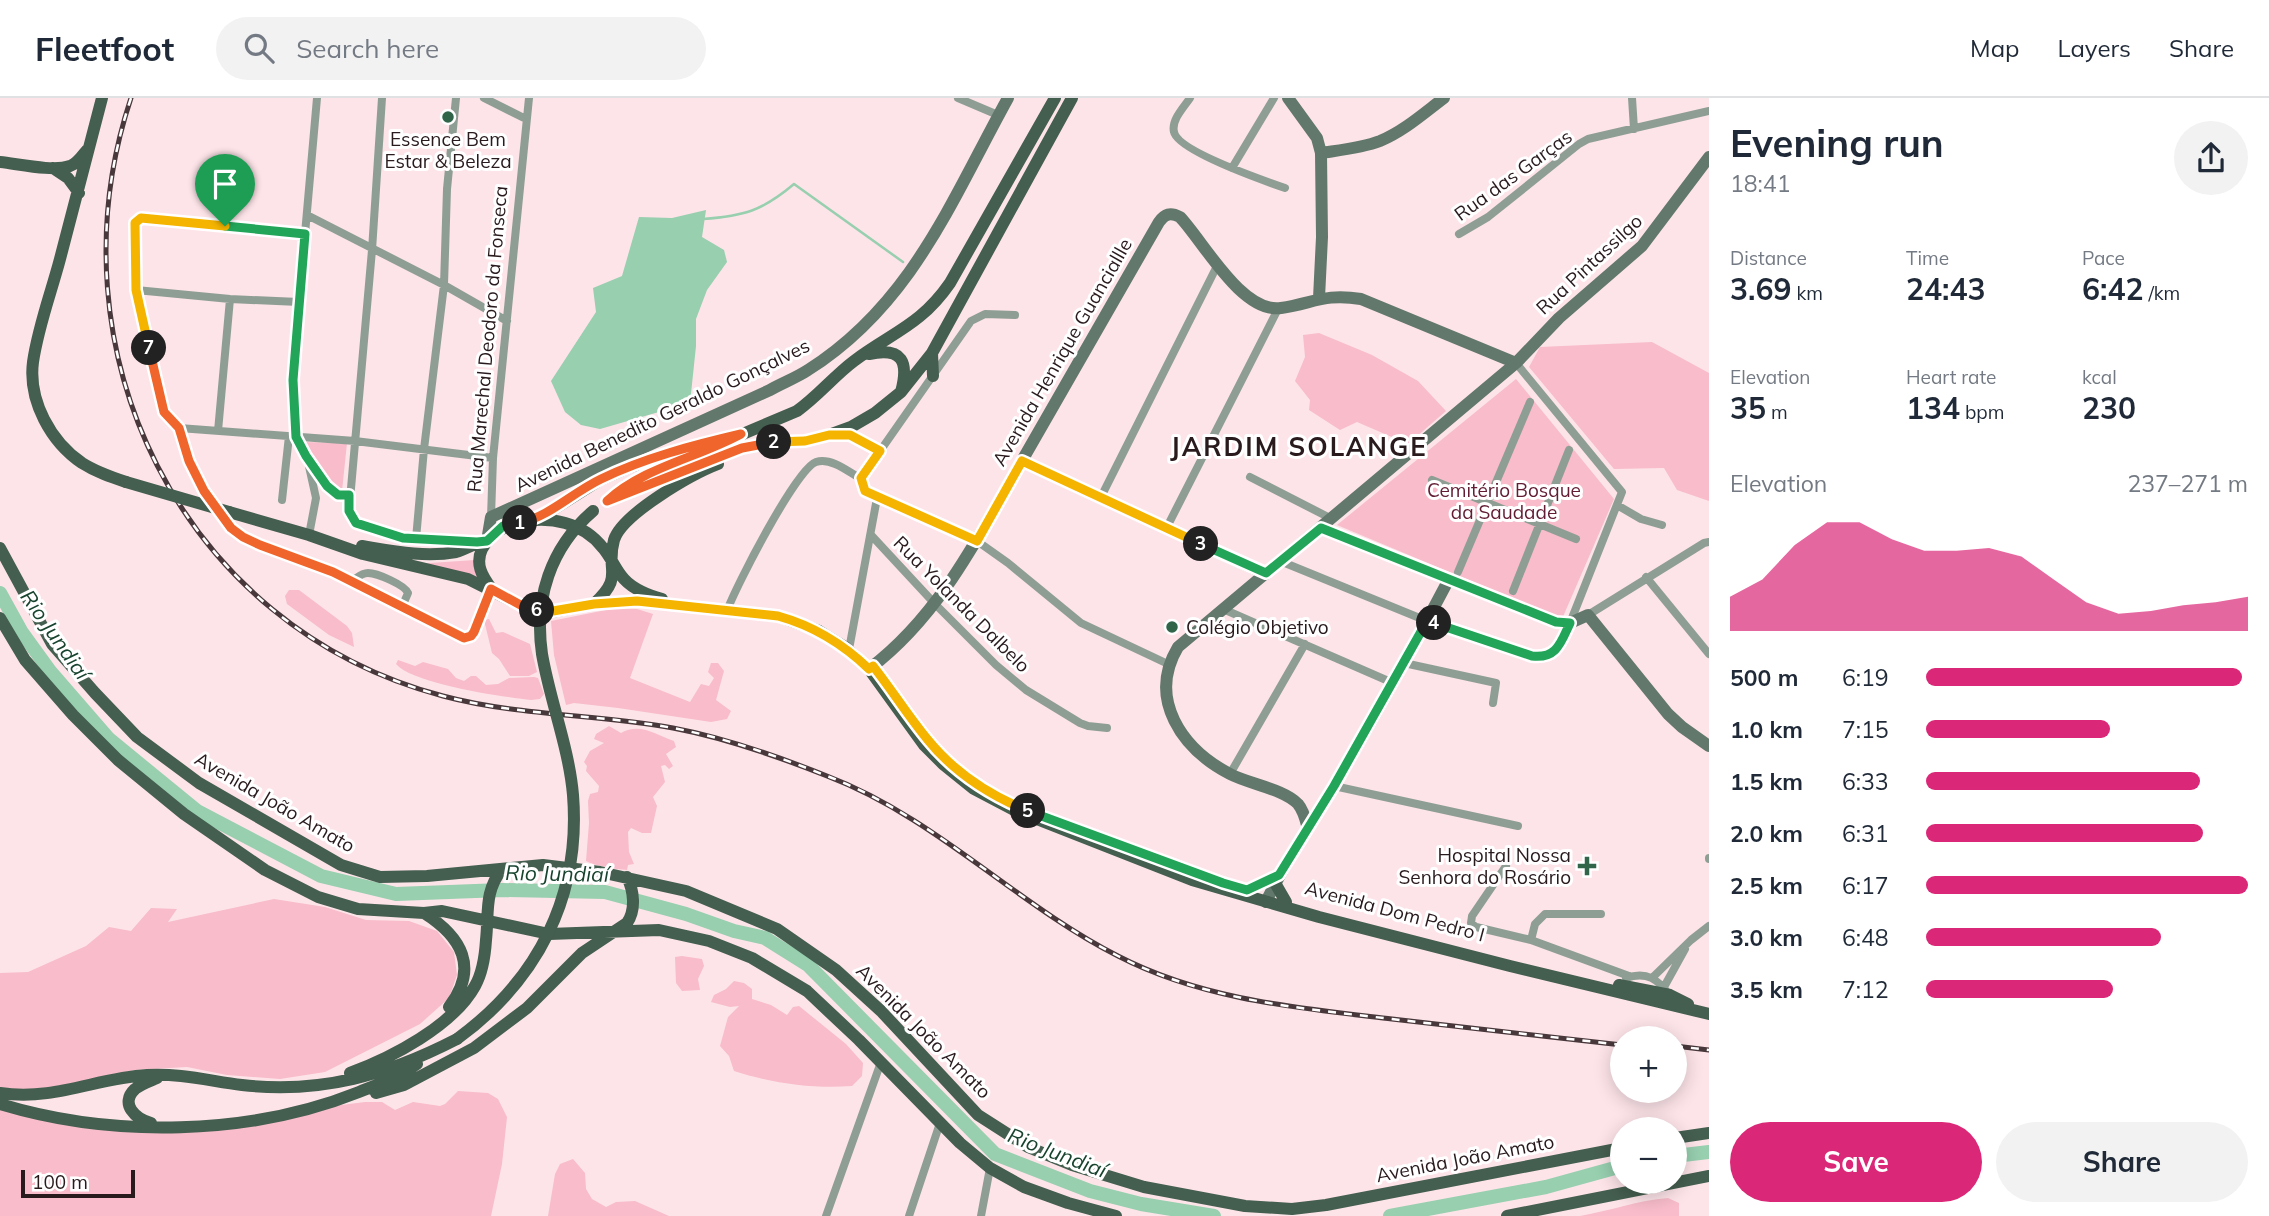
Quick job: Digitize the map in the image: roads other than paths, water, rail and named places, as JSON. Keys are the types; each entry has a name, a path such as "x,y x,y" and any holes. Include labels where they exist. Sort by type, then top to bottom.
{"main road":[{"path":"102,98 32,365 34,391 40,412 55,437 83,464 126,482 309,535 363,554 468,579 526,608 547,612 594,604 637,601 695,606"},
{"path":"0,1093 46,1094 131,1076 163,1074 291,1088 338,1083 372,1075 430,1053 457,1039 498,1006 521,979 542,946 563,897 573,839 573,794 539,635 541,601 558,552 580,523 618,490 655,471 797,411 864,355 918,320 940,298 1055,98"},
{"path":"594,604 612,584 614,542 618,530 630,516 712,466 746,454 829,435 851,427 875,413 901,392 932,352 1072,98"},
{"path":"0,162 53,168 74,164 89,148"},
{"path":"53,168 68,178 79,193"},
{"path":"864,355 882,351 892,352 901,358 905,367 901,392"},
{"path":"932,352 933,376"},
{"path":"538,519 574,494 620,471 741,434"},
{"path":"829,435 850,435 880,451"},
{"path":"607,501 742,448 766,443 792,442"},
{"path":"341,545 437,554 458,551 482,542 503,526 538,519 568,523 588,533 600,544 623,579 637,590 695,606"},
{"path":"482,542 479,567 492,590"},
{"name":"Avenida João Amato","path":"0,548 52,643 137,737 199,783 341,865 380,877 427,876 543,865 627,877 686,891 777,929 836,970 878,1008 978,1115 1028,1147 1072,1165 1144,1187 1245,1206 1292,1209 1326,1205 1610,1150"},
{"name":"Avenida Dom Pedro I","path":"695,606 763,608 792,614 831,632 850,644 928,740 960,772 991,793 1060,824 1267,899 1612,987 1667,991 1709,1013"},
{"name":"Avenida Dom Pedro I","path":"728,608 797,621 845,647 871,668 924,745 943,764 974,789 1014,810 1192,880 1709,1013"},
{"path":"0,618 25,660 73,715 118,760 184,814 265,870 318,897 358,909 424,913 442,911 488,917 549,934 659,930 709,941 752,958 807,991 940,1123 990,1168 1024,1187 1108,1215"},
{"path":"267,1086 293,1085 343,1076 381,1062 403,1050 461,1005 475,986 484,964 491,884 502,869"},
{"path":"0,1104 42,1116 83,1122 171,1127 283,1114 404,1085 455,1059 500,1030 527,1008 575,959 614,933 631,917 633,892 627,877"},
{"path":"1247,890 1277,879 1286,902"},
{"path":"424,913 439,922 453,936 464,956 464,980 456,998 435,1027"},
{"path":"338,1101 401,1074 416,1066 430,1053"},
{"path":"163,1074 134,1090 129,1106 136,1117 171,1127"},
{"path":"1687,1136 1709,1133"},
{"path":"1507,1216 1709,1176"}],"street":[{"path":"282,500 293,437 293,380 317,98"},
{"path":"382,98 372,250 349,511 356,523 365,528 416,539 482,542"},
{"path":"416,539 444,285 447,189 456,98"},
{"path":"484,98 527,119"},
{"name":"Rua Marechal Deodoro da Fonseca","path":"482,542 491,517 493,458 528,98"},
{"path":"958,98 999,115"},
{"name":"Avenida Benedito Geraldo Gonçalves","path":"491,517 769,390 806,372 834,352 869,322 923,255 1008,98"},
{"path":"1190,98 1175,122 1174,133 1185,147 1285,188"},
{"path":"1232,168 1274,98"},
{"path":"1288,98 1317,138 1321,153 1319,298"},
{"path":"1632,98 1634,129"},
{"path":"1321,153 1381,141 1442,99"},
{"name":"Rua das Garças","path":"1458,234 1488,217 1588,139 1709,111"},
{"name":"Rua Pintassilgo","path":"1168,664 1178,647 1516,363 1559,318 1642,246 1709,157"},
{"name":"Avenida Henrique Guanciallle","path":"871,668 923,618 977,541 1159,222 1167,214 1173,213 1180,217 1217,266"},
{"path":"307,215 444,285 507,321"},
{"path":"305,234 144,218 137,220 134,226 136,290 160,402 172,423 179,428 355,441 493,458"},
{"path":"1101,497 1217,266 1246,295 1264,306 1278,309 1319,298 1347,296 1361,299 1516,363 1622,492 1570,623 1552,653 1543,657 1532,656 1427,621 1280,561"},
{"path":"1291,306 1310,293 1320,276"},
{"path":"136,290 299,302"},
{"path":"218,431 230,299"},
{"path":"1166,528 1278,309"},
{"path":"861,478 976,317 985,314 1015,315"},
{"path":"1267,899 1453,575 1530,402"},
{"path":"179,428 189,461 204,491 231,528 243,537 309,561 460,637 467,638 474,632 492,590"},
{"path":"293,437 332,492 349,495"},
{"path":"1513,591 1569,450"},
{"path":"306,456 316,498 309,535"},
{"path":"1022,461 1266,573"},
{"path":"728,608 781,507 808,467 816,462 834,463 861,478 865,491 877,498 977,541 1082,623 1168,664 1167,691 1171,714 1192,748 1230,774 1289,797 1299,806 1308,829"},
{"path":"1250,477 1332,519"},
{"path":"1432,480 1576,540"},
{"path":"850,644 877,498"},
{"path":"1617,505 1641,519 1662,525"},
{"path":"1321,528 1453,575 1556,622 1570,623 1588,615 1704,542 1709,542"},
{"name":"Rua Yolanda Dalbelo","path":"871,535 934,604 996,665 1026,690 1088,726 1107,727"},
{"path":"352,581 370,573 402,586 408,593 401,607"},
{"path":"1646,577 1709,654"},
{"path":"1223,609 1393,683"},
{"path":"1588,615 1668,714 1709,746"},
{"path":"1230,774 1305,645"},
{"path":"1404,663 1496,683 1493,703"},
{"path":"1334,786 1518,826"},
{"path":"1506,866 1472,916 1471,923 1476,927 1531,940 1629,976 1653,977 1682,1008"},
{"path":"1531,940 1535,923 1545,914 1601,914"},
{"path":"1653,977 1690,940 1709,926"},
{"path":"1667,991 1690,940"},
{"path":"1612,987 1629,976"},
{"path":"826,1216 881,1062"},
{"path":"909,1216 940,1123"},
{"path":"981,1216 990,1168"}],"waterway":[{"path":"703,219 752,211 794,184 903,262"},
{"name":"Rio Jundiaí","path":"0,593 21,631 50,671 109,739 197,811 321,876 396,894 502,890 605,892 765,938 808,965 995,1154 1090,1191 1141,1204 1214,1216"},
{"name":"Rio Jundiaí","path":"1687,1155 1709,1152"},
{"name":"Rio Jundiaí","path":"1390,1216 1546,1187 1610,1169"}],"railway":[{"path":"131,98 110,193 107,288 124,380 157,466 207,543 272,609 351,661 443,696 471,703 644,723 693,732 732,742 827,776 904,814 1081,935 1118,956 1183,983 1286,1006 1610,1044"},
{"path":"1687,1047 1709,1050"}],"place":[{"name":"Essence Bem Estar & Beleza","path":"448,117"},
{"name":"Colégio Objetivo","path":"1172,627"},
{"name":"Hospital Nossa Senhora do Rosário","path":"1587,866"}],"district":[{"name":"JARDIM SOLANGE","path":"1299,447"}],"park label":[{"name":"Cemitério Bosque da Saudade","path":"1504,501"}]}
